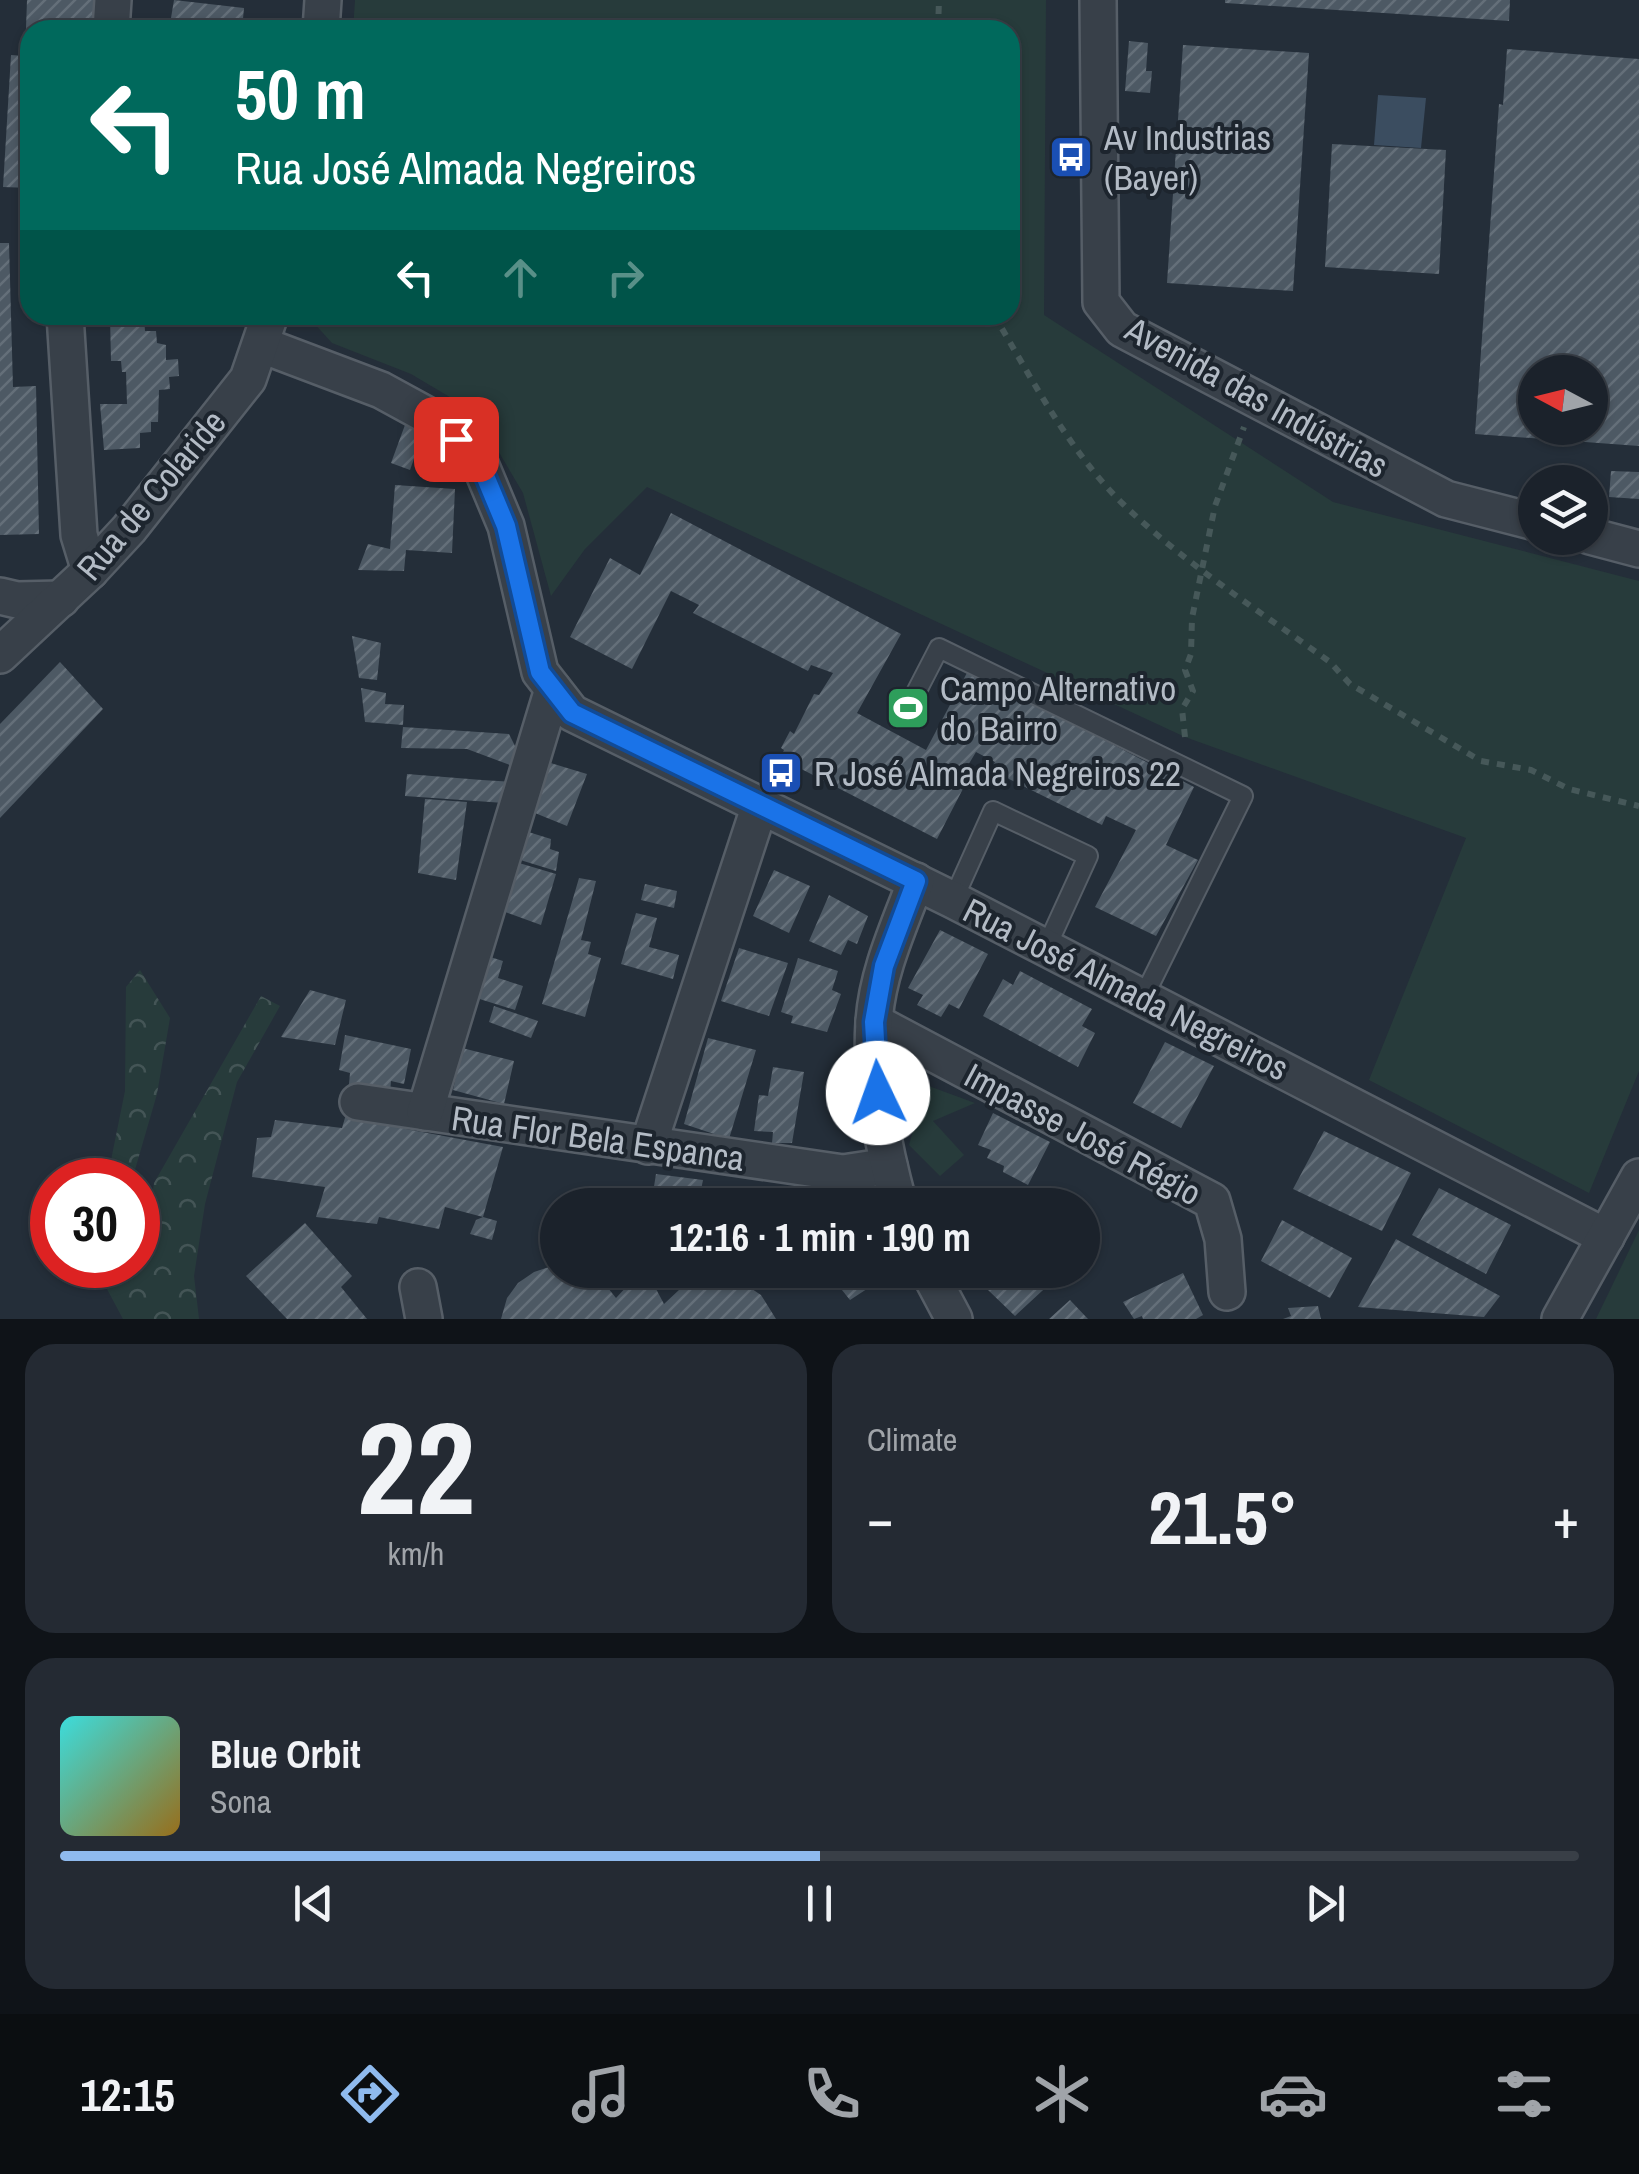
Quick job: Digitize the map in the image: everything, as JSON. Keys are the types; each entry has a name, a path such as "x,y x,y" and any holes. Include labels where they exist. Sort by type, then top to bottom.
{"street":[{"name":"Avenida das Indústrias","path":"1098,0 1101,302 1122,329 1446,499 1518,518"},
{"path":"66,325 79,535 90,570"},
{"name":"Rua de Colaride","path":"0,655 129,529 248,378 266,330"},
{"name":"Rua José Almada Negreiros","path":"266,330 436,420 478,459 506,526 540,672 572,713 916,881 1606,1237"},
{"path":"1608,541 1639,549"},
{"path":"0,596 18,600 61,599"},
{"path":"426,1112 554,689"},
{"path":"648,1146 760,805"},
{"path":"895,1188 880,1132 874,1022 884,966 916,881"},
{"name":"Impasse José Régio","path":"874,1022 1212,1201 1224,1239 1227,1292"},
{"name":"Rua Flor Bela Espanca","path":"358,1102 842,1174 889,1166"},
{"path":"1560,1319 1639,1176"},
{"path":"938,1288 954,1319"}],"lane":[{"path":"908,708 940,648 1243,796 1142,998"},
{"path":"953,900 993,811 1088,856 1046,948"}],"path":[{"path":"1000,325 1090,467 1124,504 1202,568 1330,662 1350,684 1482,761 1531,770 1570,789 1639,806"},
{"path":"1185,737 1182,709 1193,691 1186,670 1202,568 1215,506 1244,426 1243,395"}],"green space":[{"path":"355,0 1046,0 1044,315 1333,502 1518,550 1518,555 1538,555 1639,581 1639,1071 1589,1193 1369,1080 1466,838 1185,737 647,487 585,549 551,596 523,493 475,412 411,374 332,343 316,325 1020,325 1020,20 354,20"},
{"path":"140,970 170,1018 157,1094 138,1158 111,1158 125,1091 126,987"},
{"path":"261,996 280,1006 237,1082 205,1204 194,1276 199,1319 123,1319 107,1289 160,1288 160,1173"},
{"path":"926,1085 975,1103 933,1121 964,1155 940,1176 909,1145"},
{"path":"1639,1230 1639,1319 1596,1319"}],"water":[{"path":"1378,95 1426,98 1421,148 1374,145"}],"building":[{"path":"27,0 100,0 99,20 26,20"},
{"path":"174,0 244,8 243,20 171,20"},
{"path":"1225,0 1510,0 1509,21"},
{"path":"1129,41 1148,43 1146,71 1152,71 1150,93 1125,91"},
{"path":"1183,45 1309,53 1293,291 1167,283"},
{"path":"1507,49 1639,59 1639,446 1608,444 1608,355 1518,355 1518,437 1475,434 1499,104 1503,105"},
{"path":"11,55 20,56 20,188 3,187"},
{"path":"1332,144 1446,150 1439,274 1325,267"},
{"path":"0,243 9,243 13,387 36,386 39,534 0,535"},
{"path":"110,325 145,325 145,331 156,331 157,343 166,345 166,360 178,359 179,376 169,377 170,389 159,390 158,422 151,422 151,432 140,433 140,448 104,450 100,404 127,404 126,372 122,372 121,361 111,361"},
{"path":"409,414 426,425 410,470 391,463"},
{"path":"1611,471 1639,472 1639,499 1609,497"},
{"path":"395,485 455,489 452,553 406,550 404,571 358,570 368,544 390,549"},
{"path":"671,513 901,634 857,713 926,750 969,669 1194,787 1166,845 1198,860 1156,936 1095,907 1136,830 1106,816 1102,825 991,770 995,762 976,752 961,777 967,781 937,839 780,758 790,731 794,734 814,694 819,695 833,673 811,665 808,671 693,613 699,605 671,591 632,669 570,637 610,558 640,575"},
{"path":"352,636 381,643 377,680 359,678"},
{"path":"60,662 103,709 0,818 0,724"},
{"path":"361,688 386,693 385,704 404,705 403,725 365,722"},
{"path":"403,727 509,734 520,756 518,768 467,749 401,748"},
{"path":"544,761 587,774 567,826 525,809"},
{"path":"407,774 512,782 504,803 405,796"},
{"path":"425,799 467,802 456,880 418,873"},
{"path":"522,830 551,839 550,849 559,852 556,871 517,859"},
{"path":"509,860 556,874 541,925 497,909"},
{"path":"774,870 810,886 789,933 753,916"},
{"path":"579,878 596,881 581,940 591,942 588,954 601,958 585,1017 542,1004"},
{"path":"645,884 677,891 674,908 641,900"},
{"path":"829,895 868,916 857,944 848,940 841,955 809,941"},
{"path":"636,913 657,918 649,947 679,955 673,979 621,964"},
{"path":"940,930 988,954 959,1009 949,1004 941,1017 917,1005 923,995 908,988"},
{"path":"739,948 788,963 769,1016 721,1001"},
{"path":"484,955 503,961 498,978 523,986 515,1010 470,996"},
{"path":"798,958 838,971 832,990 841,994 827,1032 791,1023 793,1016 781,1012"},
{"path":"1020,971 1092,1009 1082,1026 1095,1033 1078,1067 983,1016 1003,979 1013,985"},
{"path":"310,990 346,1000 335,1045 281,1037"},
{"path":"494,1006 538,1021 531,1038 489,1022"},
{"path":"345,1035 411,1049 404,1084 391,1081 390,1093 349,1084 350,1073 339,1070"},
{"path":"708,1038 756,1050 729,1139 684,1124"},
{"path":"1165,1042 1214,1066 1181,1128 1133,1103"},
{"path":"462,1048 514,1061 504,1104 453,1090"},
{"path":"773,1067 804,1072 792,1143 772,1143 773,1132 754,1131 759,1095 768,1096"},
{"path":"349,1104 409,1119 406,1129 503,1147 483,1217 445,1207 439,1229 379,1217 377,1224 316,1217 325,1187 252,1177 257,1138 271,1137 275,1120 342,1128"},
{"path":"993,1113 1050,1142 1028,1185 1003,1172 1004,1166 987,1158 991,1150 978,1145"},
{"path":"1324,1131 1411,1173 1382,1231 1293,1189"},
{"path":"656,1174 703,1180 701,1188 654,1188"},
{"path":"1439,1188 1511,1225 1486,1274 1412,1235"},
{"path":"483,1217 497,1221 492,1240 470,1234 476,1220"},
{"path":"1282,1220 1352,1258 1330,1298 1261,1261"},
{"path":"305,1223 352,1276 341,1287 367,1319 287,1319 246,1276"},
{"path":"1396,1239 1500,1296 1484,1317 1358,1307"},
{"path":"540,1270 540,1288 608,1288 616,1298 625,1288 656,1288 664,1304 682,1288 750,1288 761,1295 776,1319 501,1319 507,1298 518,1283"},
{"path":"1183,1273 1203,1315 1196,1319 1134,1319 1123,1302"},
{"path":"840,1288 868,1288 850,1300"},
{"path":"990,1288 1045,1288 1015,1316"},
{"path":"1070,1300 1088,1319 1049,1319"},
{"path":"1318,1306 1321,1319 1283,1319 1291,1316 1288,1308"}],"place":[{"name":"Av Industrias (Bayer)","path":"1071,157"},
{"name":"Campo Alternativo do Bairro","path":"908,708"},
{"name":"R José Almada Negreiros 22","path":"781,773"}],"route":[{"path":"456,439 478,459 506,526 540,672 572,713 916,881 884,966 874,1022 878,1093"}]}
